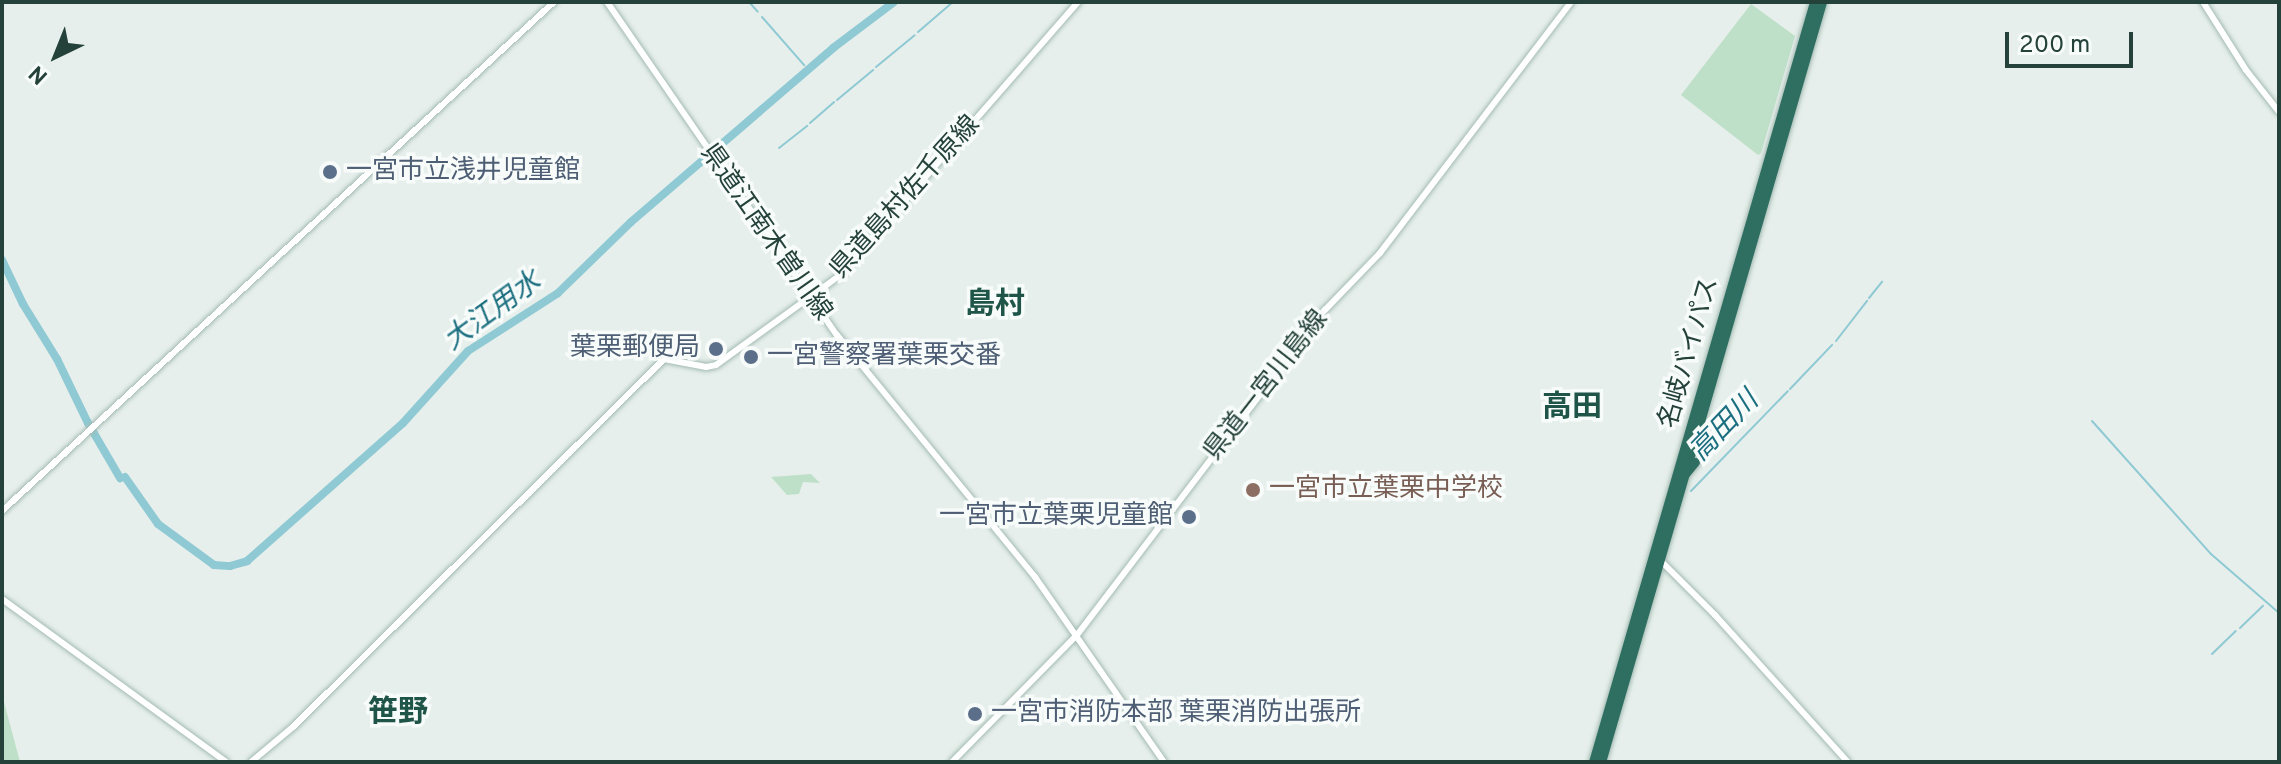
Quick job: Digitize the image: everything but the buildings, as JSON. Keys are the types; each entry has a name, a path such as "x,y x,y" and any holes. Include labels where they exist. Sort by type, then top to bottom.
{"highway":[{"name":"名岐バイパス","path":"1593,762 1814,2"},
{"name":"名岐バイパス","path":"1603,762 1822,2"},
{"path":"1684,475 1695,462"},
{"path":"1658,536 1655,527 1671,476"}],"main road":[{"path":"2,511 554,2"},
{"name":"県道江南木曽川線","path":"607,2 810,298 896,411 1035,577 1164,762"},
{"name":"県道島村佐千原線","path":"251,762 294,726 664,359 716,365 810,298 858,256 1078,2"},
{"name":"県道一宮川島線","path":"952,762 1077,635 1325,310 1380,253 1571,2"},
{"path":"2203,2 2246,70 2279,112"},
{"path":"1659,559 1848,762"},
{"path":"2,599 226,762"}],"green space":[{"path":"1751,4 1795,36 1758,155 1681,95"},
{"path":"811,474 820,483 803,482 799,494 787,495 771,477"},
{"path":"2,698 4,702 20,762 2,762"}],"waterway":[{"path":"749,2 758,12"},
{"name":"大江用水","path":"125,477 158,524 214,565 230,566 247,561 403,423 468,351 558,293 631,222 833,48 894,2"},
{"path":"918,32 953,2"},
{"path":"762,17 804,65"},
{"path":"876,67 915,35"},
{"path":"837,100 873,70"},
{"path":"810,123 834,102"},
{"path":"779,148 807,126"},
{"name":"大江用水","path":"2,260 23,304 57,359 88,423 120,478"},
{"name":"高田川","path":"1869,298 1882,282"},
{"name":"高田川","path":"1836,341 1867,301"},
{"name":"高田川","path":"1790,389 1832,345"},
{"name":"高田川","path":"1691,491 1788,391"},
{"path":"2092,421 2211,554 2279,613"},
{"path":"2240,628 2263,606"},
{"path":"2212,654 2236,631"}],"place":[{"name":"一宮市立浅井児童館","path":"330,172"},
{"name":"葉栗郵便局","path":"716,349"},
{"name":"一宮警察署葉栗交番","path":"751,357"},
{"name":"一宮市立葉栗中学校","path":"1253,490"},
{"name":"一宮市立葉栗児童館","path":"1189,517"},
{"name":"一宮市消防本部 葉栗消防出張所","path":"975,714"}],"district":[{"name":"島村","path":"995,306"},
{"name":"高田","path":"1572,409"},
{"name":"笹野","path":"398,714"}]}
